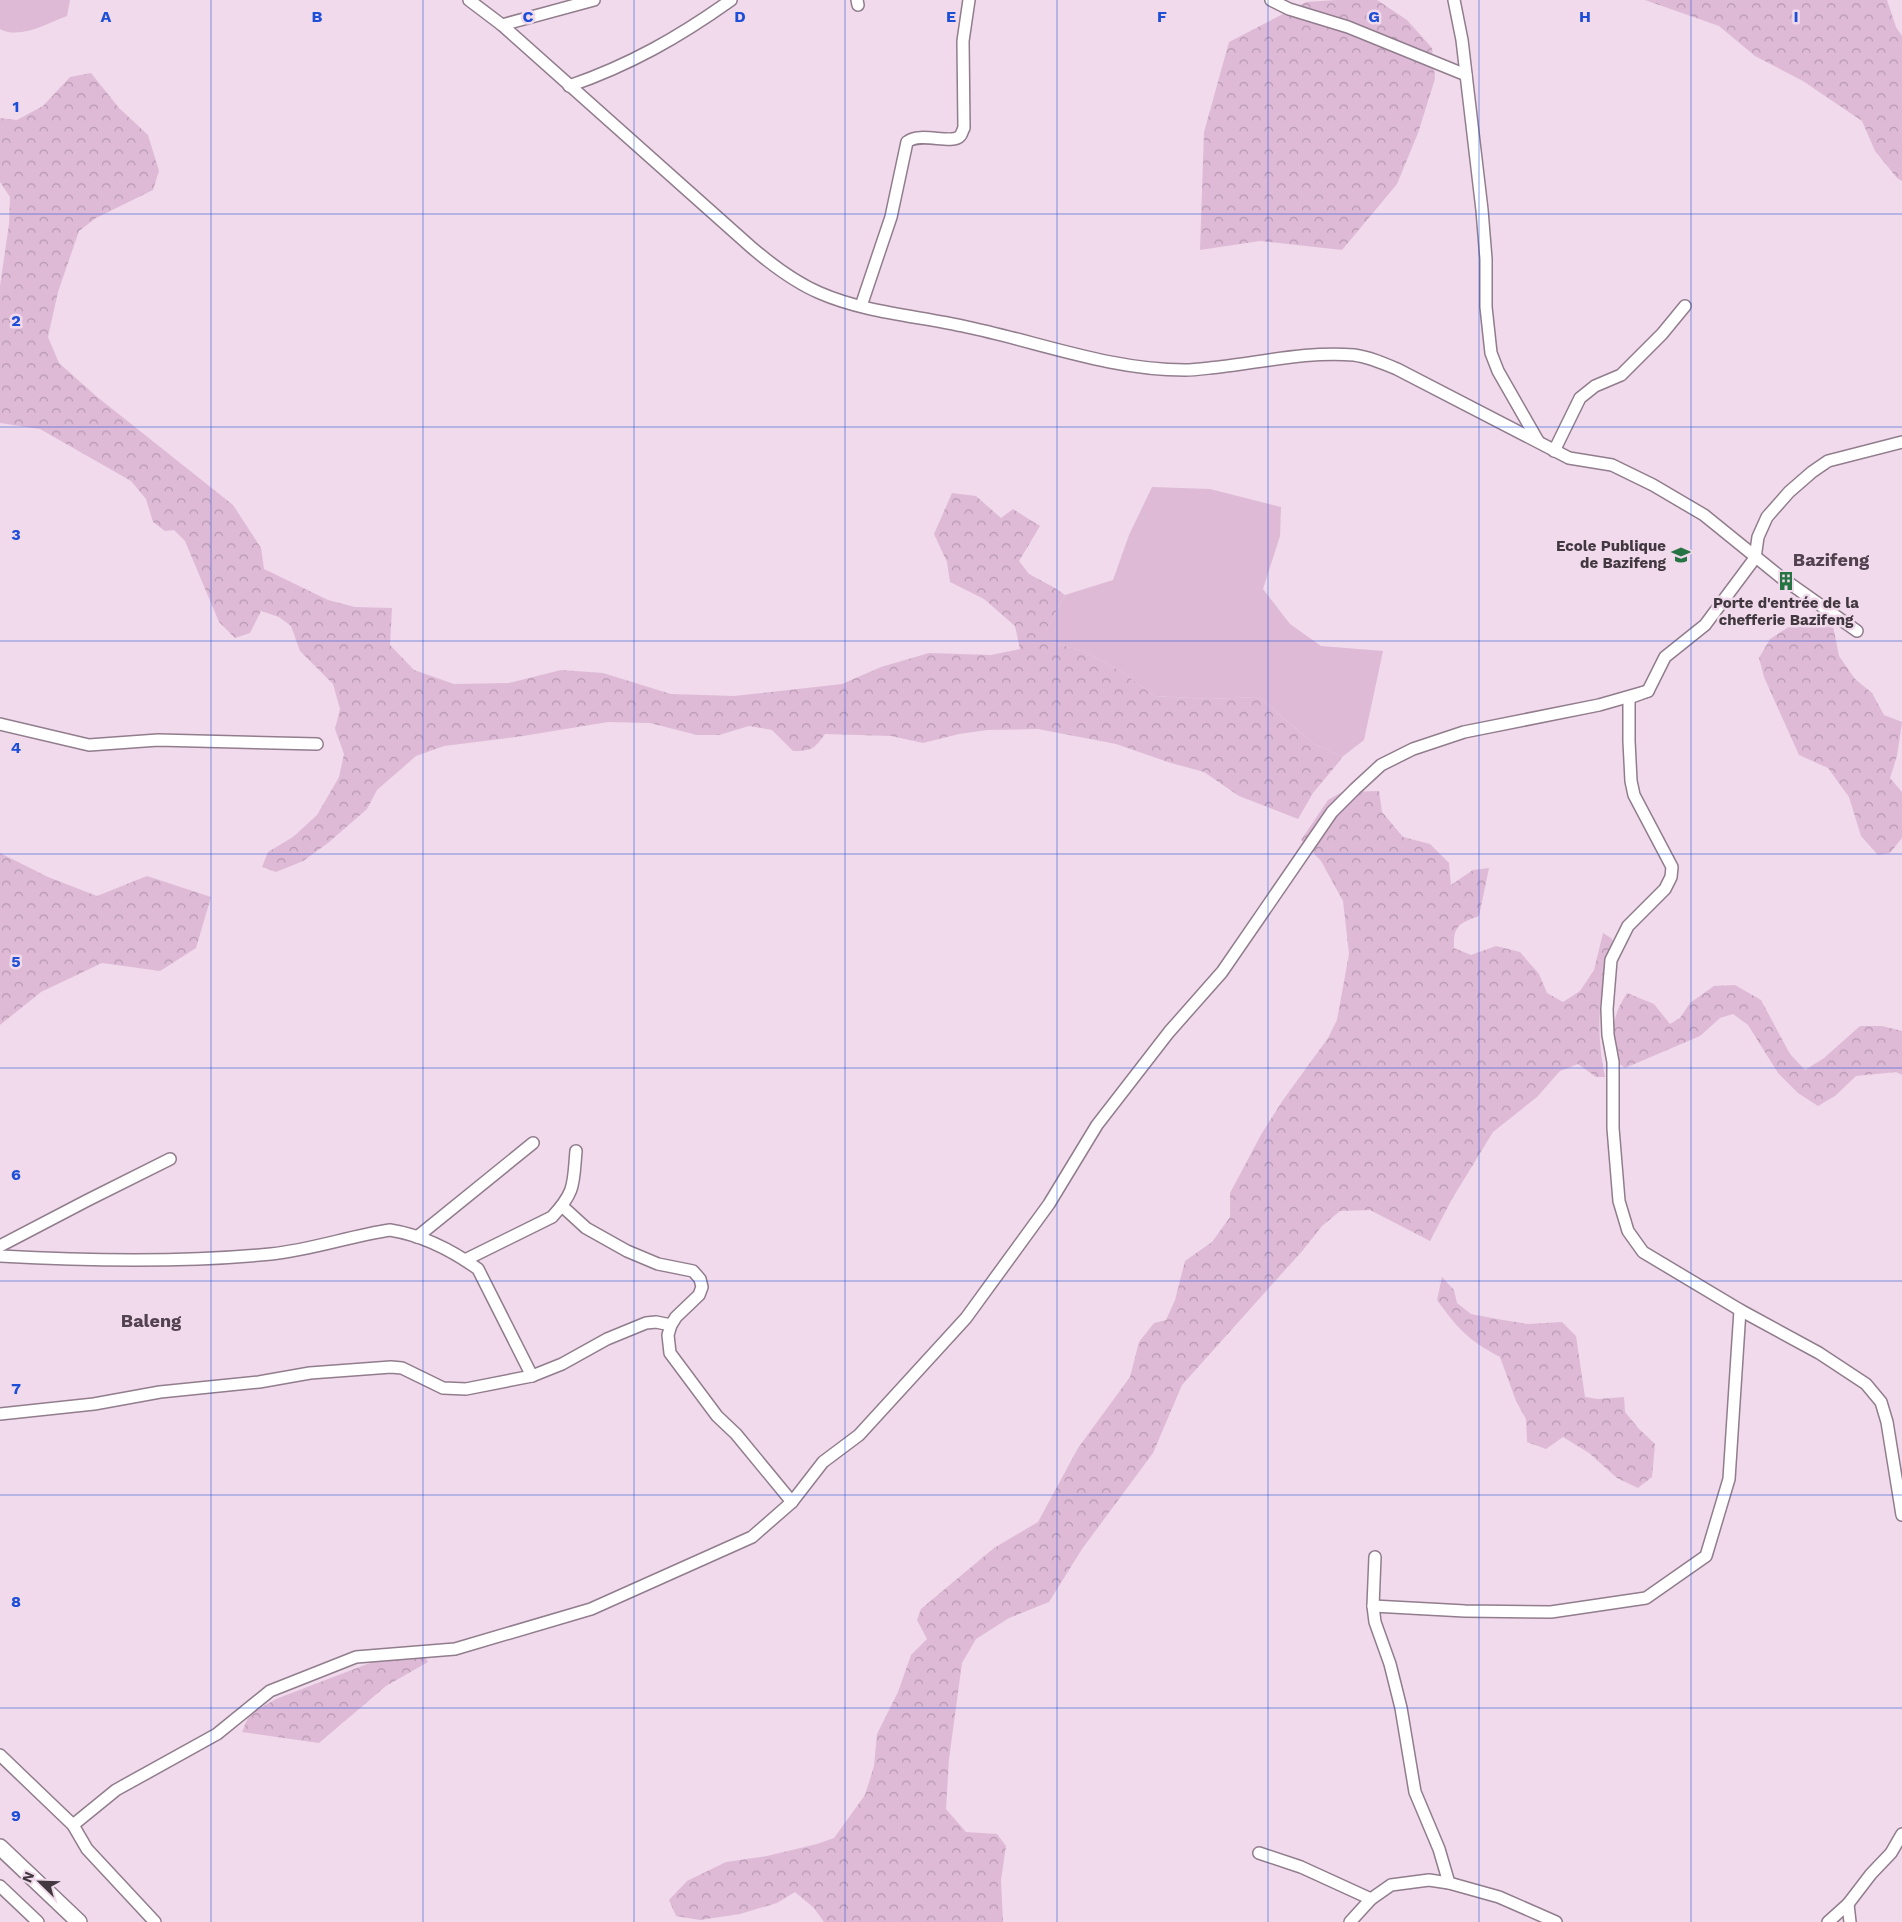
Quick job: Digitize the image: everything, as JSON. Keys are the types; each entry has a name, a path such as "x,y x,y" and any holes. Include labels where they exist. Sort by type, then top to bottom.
{"main road":[{"path":"0,1847 79,1922"}],"street":[{"path":"469,0 502,25 774,266 820,293 861,306 968,327 1104,361 1145,369 1187,370 1324,354 1373,359 1397,369 1569,458 1612,465 1653,485 1704,515 1755,558 1857,631"},
{"path":"502,25 594,0"},
{"path":"569,86 598,76 660,47 692,28 731,0"},
{"path":"861,306 891,217 906,142 911,138 924,137 955,139 960,136 964,128 964,41 969,0"},
{"path":"1271,0 1289,9 1348,28 1466,75"},
{"path":"1454,0 1462,40 1486,259 1486,307 1491,352 1498,371 1538,441"},
{"path":"1554,451 1580,398 1595,386 1621,375 1662,334 1684,306"},
{"path":"1902,442 1835,459 1812,472 1789,492 1767,517 1758,537 1755,558 1705,625 1666,657 1648,691 1629,698 1631,781 1634,795 1672,867 1671,877 1665,889 1628,926 1611,960 1608,984 1608,1027 1613,1062 1613,1128 1620,1201 1628,1231 1642,1252 1819,1354 1866,1384 1881,1402 1887,1422 1902,1515"},
{"path":"73,1825 116,1790 217,1734 270,1690 356,1657 455,1649 590,1609 752,1537 792,1502 823,1462 859,1434 966,1318 1049,1204 1097,1125 1169,1032 1222,972 1332,812 1381,764 1413,749 1464,732 1599,705 1648,691"},
{"path":"0,724 89,745 158,740 317,744"},
{"path":"417,1237 533,1143"},
{"path":"466,1260 552,1216 562,1206 573,1189 576,1151"},
{"path":"0,1246 170,1160"},
{"path":"562,1206 586,1228 628,1251 658,1264 693,1271 700,1279 702,1287 698,1295 676,1317 672,1325 668,1335 670,1353 716,1416 736,1434 792,1502"},
{"path":"0,1256 112,1260 214,1259 273,1254 390,1230 405,1232 466,1260 478,1269 532,1376"},
{"path":"1373,1606 1465,1611 1551,1612 1646,1598 1706,1556 1729,1479 1740,1310"},
{"path":"0,1414 94,1404 160,1392 259,1382 310,1373 391,1367 402,1368 443,1388 466,1388 532,1376 562,1364 608,1339 646,1323 656,1322 672,1325"},
{"path":"1374,1557 1373,1606 1379,1636 1390,1664 1401,1708 1415,1792 1440,1849 1449,1883"},
{"path":"0,1755 73,1825 87,1849 155,1922"},
{"path":"1828,1922 1848,1904 1871,1874 1891,1853 1902,1834"},
{"path":"1259,1853 1301,1867 1371,1899"},
{"path":"1350,1922 1371,1899 1391,1886 1430,1880 1449,1883 1499,1897 1556,1922"},
{"path":"0,1886 38,1922"},
{"path":"1848,1904 1850,1922"}],"green space":[{"path":"0,0 70,0 67,16 25,32 16,33 0,29"},
{"path":"1377,0 1407,20 1432,48 1435,79 1418,133 1397,184 1342,250 1260,241 1200,250 1204,132 1229,42 1306,2"},
{"path":"1645,0 1887,0 1896,27 1902,36 1902,181 1897,178 1875,151 1862,121 1803,81 1755,56 1719,26"},
{"path":"91,73 119,108 148,135 159,171 153,190 96,218 79,231 58,292 48,337 59,363 96,396 233,505 261,548 264,569 328,600 355,607 392,608 390,645 414,670 454,684 509,683 561,670 603,673 671,694 734,696 842,684 881,667 929,653 991,655 1020,649 1015,626 984,599 950,582 947,562 934,534 952,493 976,496 1001,518 1013,509 1040,526 1019,561 1029,574 1065,595 1046,630 1046,640 1087,653 1122,672 1154,696 1209,699 1259,697 1314,744 1342,757 1313,793 1298,819 1239,796 1204,772 1116,744 1038,729 987,730 959,734 923,743 891,736 825,734 812,748 793,751 772,730 749,726 719,735 697,735 650,723 608,722 523,736 444,746 416,756 377,790 367,809 328,843 303,861 276,872 262,867 268,852 293,837 317,815 339,777 344,754 335,729 340,709 333,684 300,651 291,626 279,617 261,611 250,633 235,638 219,622 185,541 174,530 165,531 153,522 146,499 131,481 40,429 0,423 0,286 9,224 10,197 0,182 0,118 17,120 43,106 70,77"},
{"path":"1152,487 1210,489 1281,507 1280,536 1263,589 1290,624 1321,646 1383,651 1364,740 1342,757 1314,744 1259,697 1209,699 1154,696 1122,672 1087,653 1046,640 1046,630 1065,595 1113,580 1129,535"},
{"path":"1818,618 1833,626 1839,656 1855,679 1872,693 1884,715 1902,722 1897,756 1890,778 1902,792 1902,838 1890,853 1878,855 1861,836 1849,797 1828,768 1799,755 1764,677 1759,658 1770,639 1798,621"},
{"path":"1379,791 1382,812 1403,837 1430,844 1449,863 1451,885 1473,870 1489,868 1479,916 1459,926 1455,934 1454,948 1471,955 1496,946 1520,952 1539,974 1547,993 1563,1002 1580,991 1594,970 1603,933 1611,938 1618,948 1605,979 1599,1028 1605,1077 1596,1077 1578,1064 1560,1071 1537,1097 1493,1132 1452,1199 1430,1241 1370,1210 1340,1211 1322,1226 1303,1250 1182,1385 1153,1453 1082,1549 1049,1602 1009,1618 976,1639 962,1663 949,1759 946,1809 966,1832 997,1834 1006,1846 1001,1880 1003,1922 824,1922 814,1908 795,1892 777,1903 740,1914 700,1920 676,1916 669,1900 687,1881 726,1862 767,1856 834,1838 865,1795 874,1766 877,1734 898,1692 911,1655 927,1639 917,1620 921,1609 994,1548 1038,1522 1078,1448 1130,1377 1139,1342 1154,1323 1166,1320 1175,1300 1185,1261 1212,1242 1230,1217 1230,1193 1262,1133 1283,1100 1328,1038 1337,1020 1349,954 1343,901 1321,861 1301,840 1328,800 1342,792"},
{"path":"0,853 48,877 97,896 147,876 211,897 196,948 160,971 102,963 41,992 0,1025"},
{"path":"1735,985 1761,1000 1790,1054 1805,1070 1824,1058 1860,1026 1882,1026 1902,1031 1902,1075 1896,1072 1856,1076 1835,1096 1818,1106 1798,1093 1778,1073 1748,1025 1733,1014 1720,1018 1700,1036 1625,1068 1617,1062 1613,1034 1615,1018 1627,993 1654,1004 1670,1024 1680,1018 1690,1003 1714,986"},
{"path":"1442,1277 1454,1290 1457,1303 1471,1314 1528,1324 1562,1322 1576,1336 1585,1397 1598,1399 1624,1397 1625,1412 1655,1444 1652,1477 1638,1488 1617,1478 1589,1453 1563,1437 1546,1449 1527,1442 1526,1419 1516,1401 1500,1357 1464,1333 1437,1300"},
{"path":"422,1652 428,1662 386,1686 319,1743 242,1732 249,1715 276,1699 388,1656"}],"place":[{"name":"Ecole Publique de Bazifeng","path":"1681,555"},
{"name":"Porte d'entrée de la chefferie Bazifeng","path":"1786,581"}],"district":[{"name":"Bazifeng","path":"1831,559"},
{"name":"Baleng","path":"151,1320"}]}
